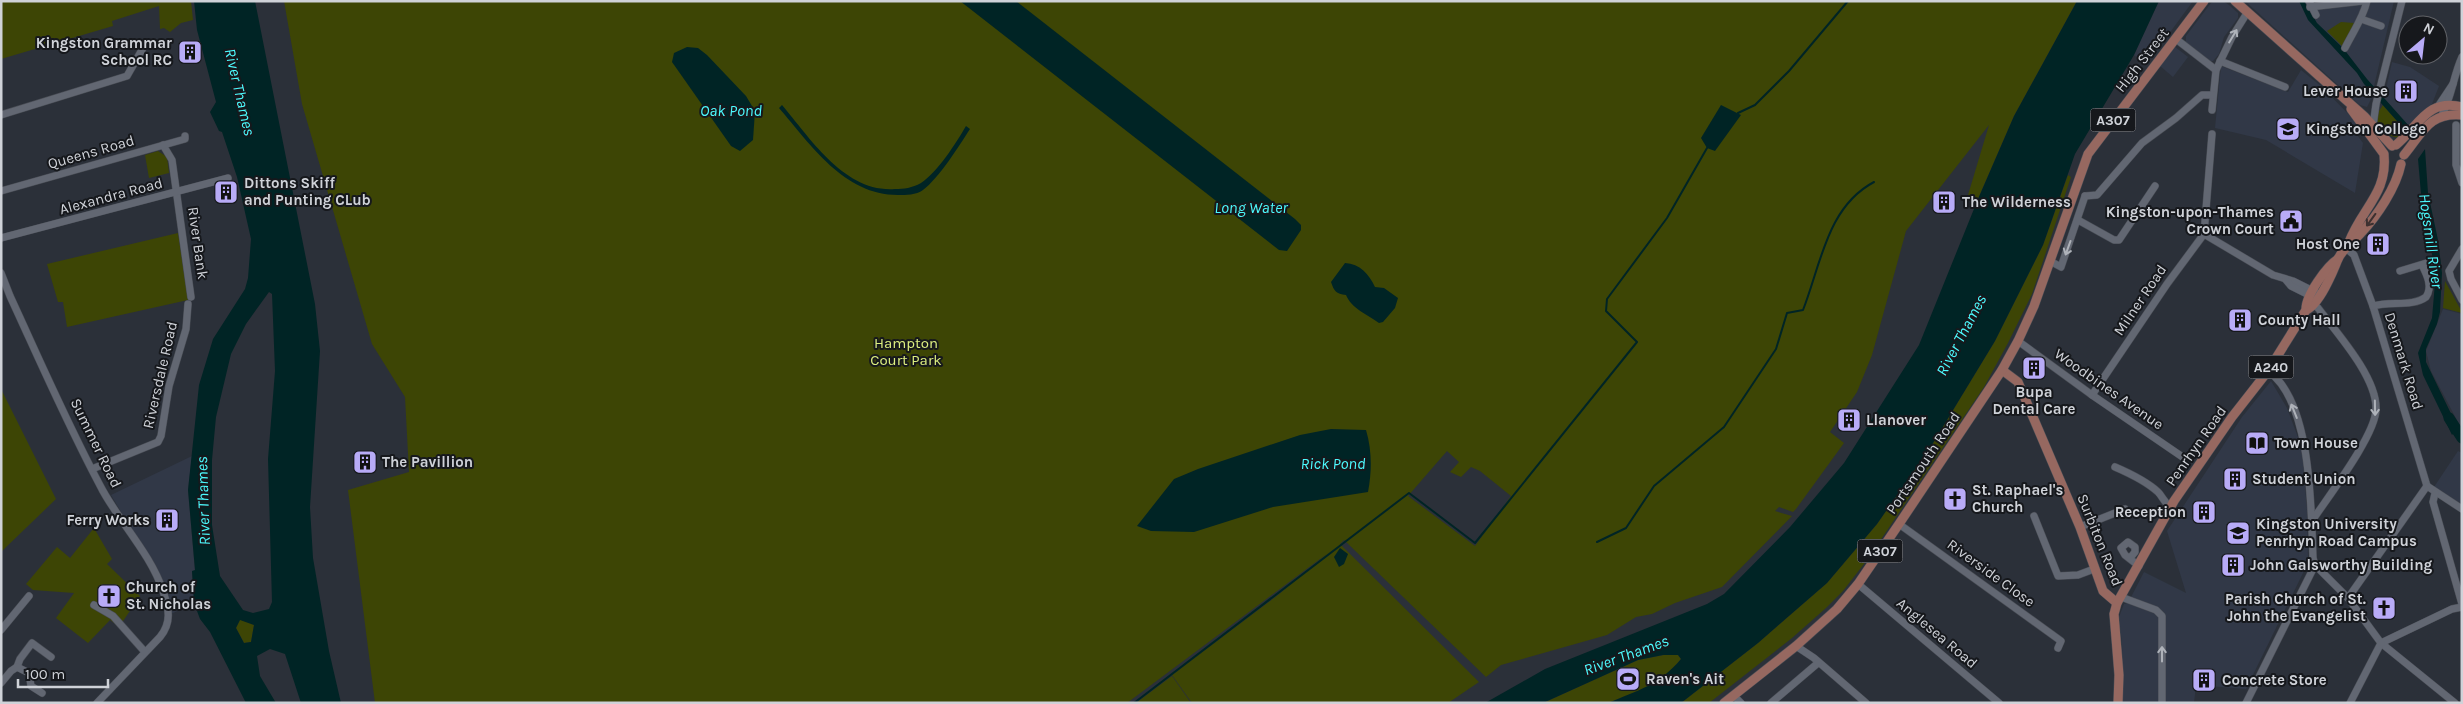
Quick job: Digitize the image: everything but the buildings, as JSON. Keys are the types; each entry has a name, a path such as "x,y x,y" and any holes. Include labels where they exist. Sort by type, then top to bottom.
{"main road":[{"name":"High Street","path":"2076,190 2089,153 2204,1"},
{"path":"2235,1 2347,103 2364,116 2394,146 2403,150 2404,155"},
{"path":"2347,103 2385,158 2392,165 2401,164 2404,155 2433,120 2442,115 2462,115"},
{"path":"2385,158 2388,148 2394,146 2428,112 2443,105 2462,107"},
{"name":"Penrhyn Road","path":"2347,246 2356,227 2379,192 2384,178 2385,158"},
{"name":"Penrhyn Road","path":"2119,600 2171,507 2232,417 2268,371 2314,297 2330,264 2338,259 2347,246 2374,217 2398,174 2401,164"},
{"name":"Portsmouth Road","path":"1724,703 1796,646 1837,609 1858,584 2002,370 2034,306 2076,190"},
{"name":"Surbiton Road","path":"2002,370 2018,382 2080,526 2103,591 2119,600 2114,614 2119,675 2118,703"}],"street":[{"path":"2316,15 2310,4 2363,1"},
{"path":"2346,48 2355,25 2361,19 2367,1"},
{"path":"2373,126 2376,104 2402,1"},
{"path":"2212,110 2216,70 2248,13"},
{"path":"2361,19 2380,26"},
{"path":"2176,39 2216,70"},
{"path":"2,112 127,76 143,48"},
{"path":"2442,115 2443,105 2453,84 2462,57"},
{"path":"2220,61 2285,87"},
{"path":"2076,190 2085,196 2097,195 2142,143 2176,118 2202,95 2213,95"},
{"path":"2364,116 2376,104"},
{"path":"2456,125 2456,165 2462,183"},
{"name":"Milner Road","path":"2092,396 2167,284 2204,234 2207,219 2212,134"},
{"name":"Queens Road","path":"1,191 163,146 185,139 185,136"},
{"name":"River Bank","path":"163,146 172,160 189,300"},
{"name":"Alexandra Road","path":"1,238 228,178"},
{"path":"2078,220 2114,240 2119,240 2155,186"},
{"path":"2050,262 2061,267 2085,196"},
{"path":"2204,234 2286,280 2291,286 2314,297 2361,367 2373,395 2376,409 2367,434 2312,522"},
{"name":"Denmark Road","path":"2347,246 2354,255 2373,306 2427,486"},
{"path":"2462,249 2449,271 2462,300"},
{"path":"2400,271 2433,261"},
{"path":"2373,306 2386,302 2411,302 2426,297 2430,285 2422,265"},
{"name":"Summer Road","path":"1,273 10,296 92,469 128,532 153,568 164,594 169,621 160,637 145,652"},
{"name":"Riversdale Road","path":"92,469 158,442 161,436 169,386 186,329 189,300"},
{"name":"Woodbines Avenue","path":"2018,341 2092,396 2184,458"},
{"path":"2268,371 2282,384 2300,426 2308,464 2313,558 2315,565 2348,598 2381,643 2455,703"},
{"path":"2115,467 2127,472 2158,492 2164,502 2171,507"},
{"path":"2348,598 2427,486 2462,510"},
{"path":"2350,703 2381,643 2462,605 2433,502 2436,493"},
{"path":"2080,526 2125,508"},
{"path":"2034,516 2058,576 2078,575 2094,568"},
{"name":"Riverside Close","path":"1899,524 2061,641 2058,648"},
{"path":"2130,558 2139,566"},
{"path":"2246,703 2315,565"},
{"name":"Anglesea Road","path":"1858,584 1999,703"},
{"path":"1,630 29,596"},
{"path":"2119,600 2156,610 2162,616 2162,703"},
{"path":"94,605 113,616 145,652 98,703"},
{"path":"1,683 17,667 23,653 32,643 51,657"},
{"path":"1796,646 1866,703"},
{"path":"1771,703 1818,662"},
{"path":"17,667 29,673 31,686 42,692"},
{"path":"1734,696 1741,703"}],"shaded area":[{"path":"2159,1 2193,1 2146,65 2134,55"},
{"path":"2223,1 2229,5 2238,13 2238,18 2224,37 2219,54 2213,61 2208,61 2186,43 2186,36 2211,3"},
{"path":"2245,1 2394,1 2371,99 2367,107 2360,105"},
{"path":"2174,46 2188,57 2173,77 2160,66"},
{"path":"2392,62 2410,67 2439,86 2432,104 2409,126 2384,98"},
{"name":"Kingston College","path":"2221,66 2288,92 2301,70 2321,86 2357,123 2354,131 2363,143 2355,193 2266,140 2215,128"},
{"path":"2443,309 2462,314 2460,426 2431,371 2426,351"},
{"name":"Kingston University Penrhyn Road Campus","path":"2271,381 2287,408 2302,448 2307,510 2308,557 2304,571 2246,689 2196,685 2194,703 2123,703 2122,645 2119,617 2124,604 2128,603 2144,572 2186,593 2167,531 2242,417"},
{"path":"2458,451 2462,453 2462,504 2434,487"},
{"path":"192,456 188,490 195,571 192,572 194,603 171,614 161,579 111,495"}],"green space":[{"path":"1,1 191,1 193,20 181,23 170,32 164,28 160,29 159,6 112,21 113,26 1,59"},
{"name":"Hampton Court Park","path":"284,1 2077,1 2014,116 1978,199 1968,195 1989,125 1906,231 1872,355 1857,392 1830,432 1844,443 1793,512 1779,507 1775,511 1792,516 1722,587 1675,603 1652,614 1636,617 1607,635 1501,665 1486,677 1344,540 1340,544 1479,682 1448,703 1192,703 1172,675 1278,595 1328,553 1127,703 375,703 348,490 409,472 405,397 372,344 302,104","holes":["1447,451 1459,462 1450,472 1461,477 1471,467 1480,471 1511,496 1475,546 1408,496"]},
{"path":"2341,22 2354,23 2343,47 2327,31"},
{"path":"2383,105 2405,130 2398,138 2388,135 2376,122"},
{"path":"158,151 167,157 169,173 149,178 145,155"},
{"path":"2068,175 2071,177 2032,294 2008,343 1984,387 1867,560 1843,591 1826,608 1792,638 1709,703 1681,703 1758,643 1827,583 1877,524 1930,448 1995,341 2043,245"},
{"path":"178,233 188,300 67,327 63,302 58,302 47,264"},
{"path":"2445,281 2462,312 2462,313 2443,308"},
{"path":"1,389 56,499 1,552"},
{"path":"94,528 112,559 107,564 140,596 119,627 110,620 88,643 56,618 74,593 33,590 26,584 57,547 70,558"},
{"path":"240,619 254,625 251,642 244,643 236,628"},
{"name":"Raven's Ait","path":"1669,654 1678,655 1681,659 1668,674 1651,686 1608,703 1543,703 1638,660"},
{"path":"1172,676 1191,703 1136,703"}],"water":[{"name":"River Thames","path":"194,1 255,1 315,304 320,351 310,507 313,558 329,651 341,703 301,703 285,654 270,649 257,656 260,676 276,703 246,703 210,632 200,619 194,603 192,571 195,570 188,490 199,385 213,339 245,289 248,278 251,239 237,177 222,132 219,131 210,112 216,102 197,30","holes":["269,292 272,294 275,371 268,459 272,602 269,609 253,613 243,610 220,576 212,525 212,460 216,417 231,354 246,324","240,620 254,625 251,642 244,643 236,628"]},
{"name":"Long Water","path":"960,1 1016,1 1295,219 1301,225 1301,230 1287,251 1279,250"},
{"name":"River Thames","path":"2077,1 2159,1 2134,55 2075,154 2043,245 1995,341 1930,448 1877,524 1827,583 1758,643 1681,703 1608,703 1656,681 1681,659 1678,655 1663,655 1638,660 1543,703 1485,703 1545,669 1707,604 1724,594 1790,527 1844,463 1919,345 2014,116"},
{"path":"2299,1 2304,1 2317,23 2343,48 2367,79 2409,126 2405,130 2364,84 2357,73 2308,20"},
{"name":"Oak Pond","path":"687,47 698,48 707,55 746,96 755,111 753,140 740,151 731,146 672,62 674,53"},
{"path":"782,105 830,161 860,182 877,188 905,188 921,183 940,165 966,126 970,129 942,170 923,190 908,195 879,193 861,187 830,165 816,152 779,108"},
{"path":"1721,105 1741,115 1715,151 1707,148 1701,138"},
{"path":"2425,149 2428,193 2438,240 2442,273 2440,312 2426,349 2426,362 2458,428 2452,435 2423,375 2418,353 2432,318 2436,271 2423,217 2418,159"},
{"path":"1345,263 1360,268 1367,274 1375,287 1384,288 1398,298 1395,308 1383,322 1379,323 1365,314 1348,300 1346,295 1334,290 1331,282"},
{"name":"Rick Pond","path":"1331,429 1366,430 1371,461 1368,492 1273,507 1194,532 1151,531 1137,526 1174,479 1198,469 1300,435"},
{"path":"1340,548 1348,554 1344,564 1339,567 1334,557"}],"waterway":[{"path":"1738,113 1755,105 1789,71 1848,1"},
{"path":"1134,703 1409,493 1475,543 1637,342 1606,311 1607,299 1667,218 1707,148"},
{"path":"1597,542 1626,528 1654,486 1724,427 1776,349 1787,313 1803,310 1821,256 1836,221 1858,193 1874,182"},
{"name":"Hogsmill River","path":"2449,418 2462,438"}],"place":[{"name":"Kingston Grammar School RC","path":"190,52"},
{"name":"Lever House","path":"2406,91"},
{"name":"Kingston College","path":"2288,129"},
{"name":"Dittons Skiff and Punting CLub","path":"226,192"},
{"name":"The Wilderness","path":"1944,202"},
{"name":"Kingston-upon-Thames Crown Court","path":"2291,221"},
{"name":"Host One","path":"2378,244"},
{"name":"County Hall","path":"2240,320"},
{"name":"Bupa Dental Care","path":"2034,368"},
{"name":"Llanover","path":"1849,420"},
{"name":"Town House","path":"2257,443"},
{"name":"The Pavillion","path":"365,462"},
{"name":"Student Union","path":"2235,479"},
{"name":"St. Raphael's Church","path":"1955,499"},
{"name":"Reception","path":"2204,512"},
{"name":"Ferry Works","path":"167,520"},
{"name":"Kingston University Penrhyn Road Campus","path":"2238,533"},
{"name":"John Galsworthy Building","path":"2233,565"},
{"name":"Church of St. Nicholas","path":"109,596"},
{"name":"Parish Church of St. John the Evangelist","path":"2384,608"},
{"name":"Raven's Ait","path":"1628,679"},
{"name":"Concrete Store","path":"2204,680"}]}
